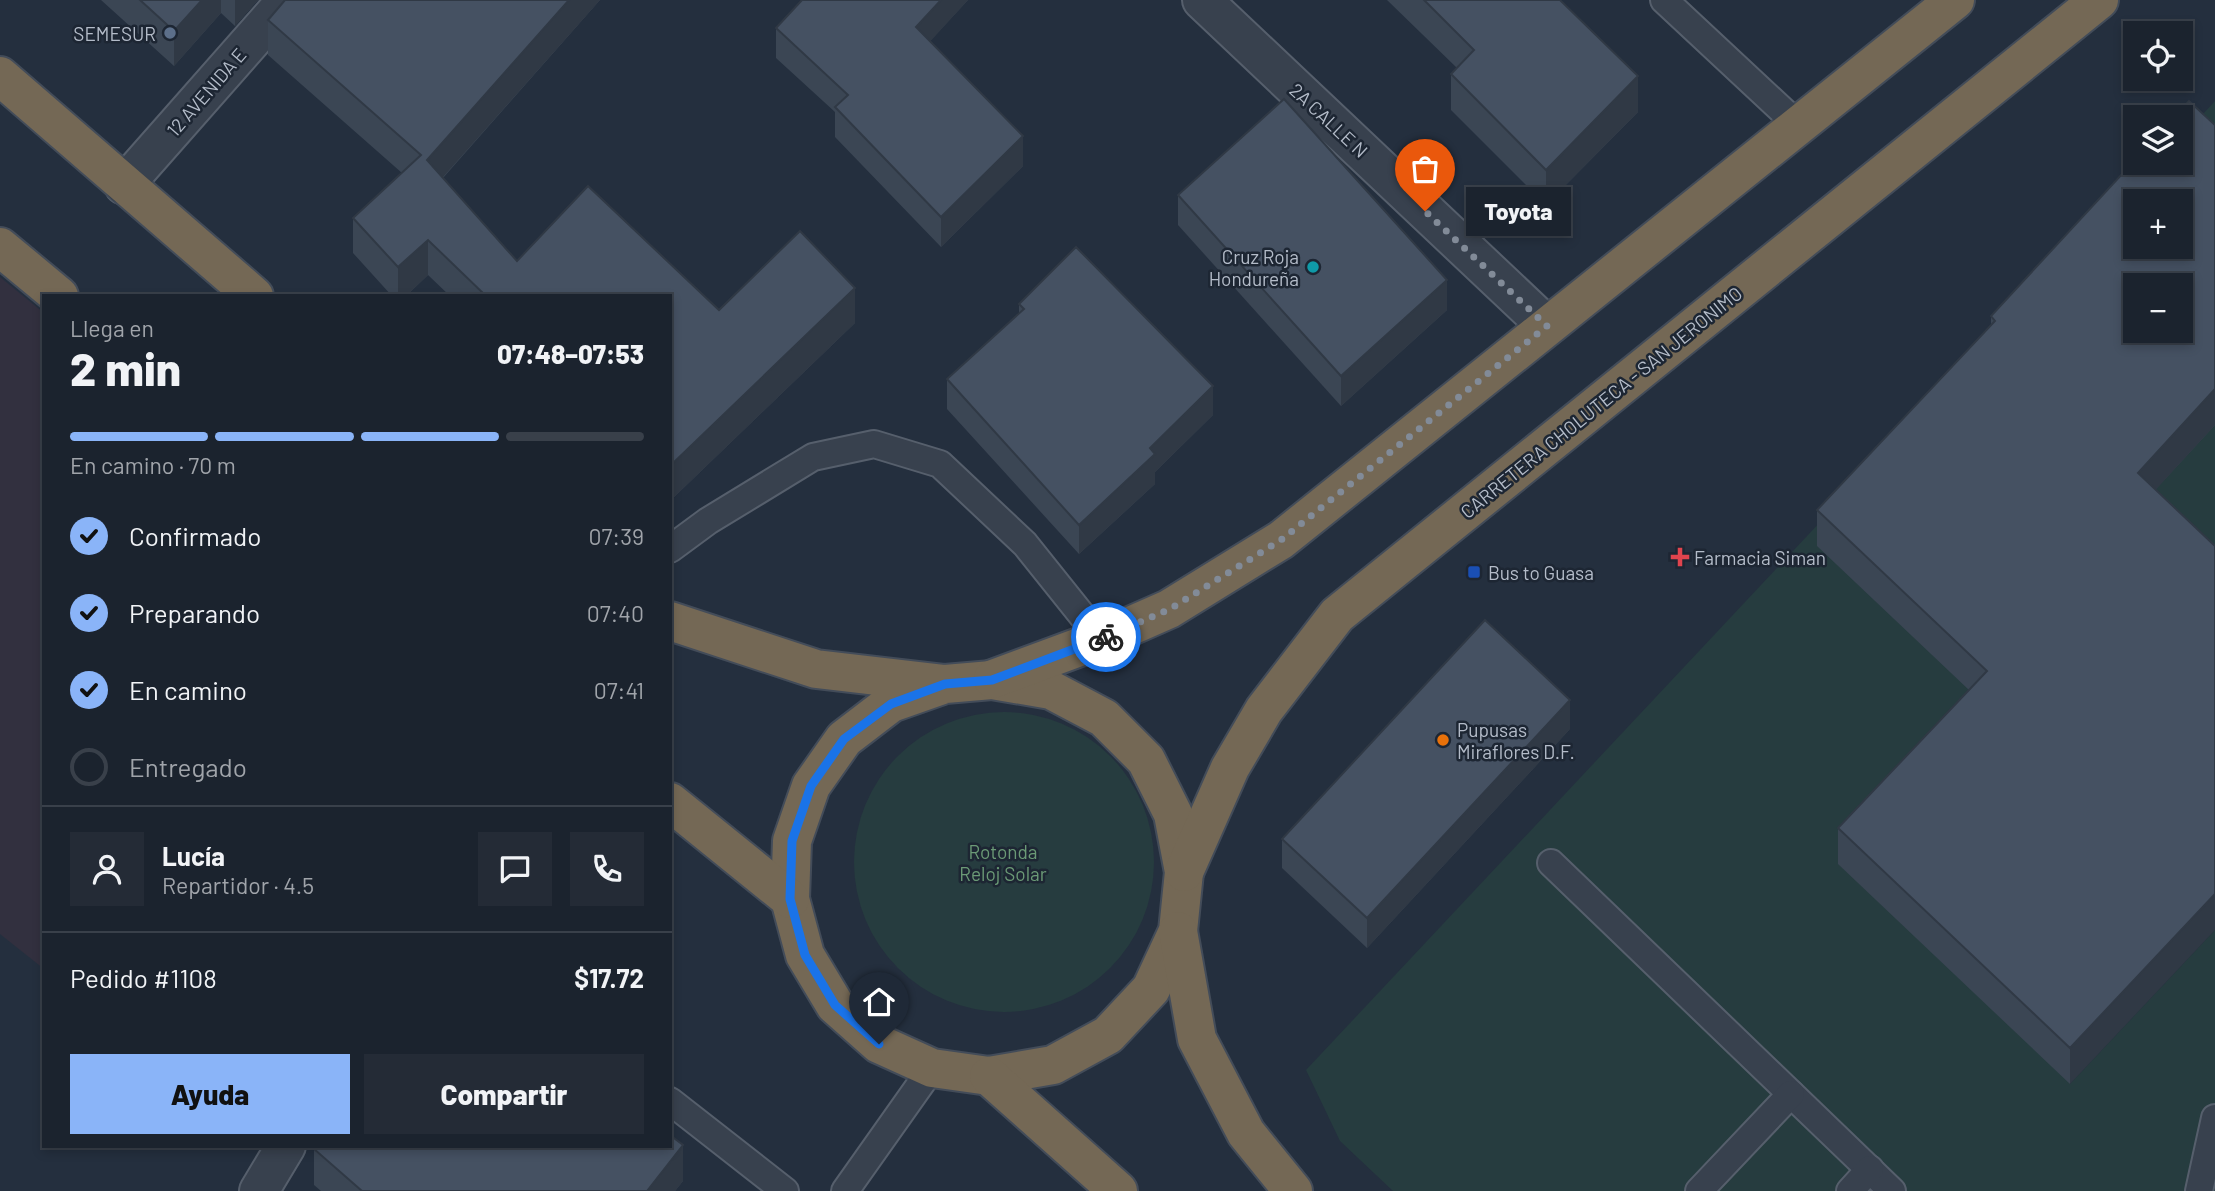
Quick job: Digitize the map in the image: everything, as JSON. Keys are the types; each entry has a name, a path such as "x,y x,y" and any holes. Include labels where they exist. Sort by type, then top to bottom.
{"highway":[{"path":"992,680 1101,639 1170,609 1281,540 1955,0"},
{"name":"CARRETERA CHOLUTECA - SAN JERONIMO","path":"1184,872 1230,768 1264,710 1337,615 2099,0"},
{"path":"0,76 252,294"},
{"path":"0,247 57,294"},
{"path":"672,622 816,669 945,684 992,680 1051,690 1104,718 1146,760 1174,814 1184,872 1178,931 1197,1039 1246,1133 1293,1191"},
{"path":"945,684 891,704 844,739 811,786 792,841 790,899 805,955 835,1005 879,1044 932,1068 989,1076 1053,1065 1108,1035 1151,989 1178,931"},
{"path":"672,804 790,899"},
{"path":"989,1076 1118,1191"}],"street":[{"name":"12 AVENIDA E","path":"124,185 287,0"},
{"name":"2A CALLE N","path":"1202,0 1547,326"},
{"path":"259,1191 285,1148"}],"lane":[{"path":"1664,0 1798,125"},
{"path":"672,548 708,521 813,457 874,444 940,464 1026,544 1101,639"},
{"path":"1551,863 1892,1191"},
{"path":"845,1191 932,1068"},
{"path":"1699,1191 1791,1094"},
{"path":"672,1103 785,1191"},
{"path":"2199,1191 2215,1118"},
{"path":"1850,1191 1870,1170"}],"shaded area":[{"path":"0,277 42,311 42,967 0,934"}],"green space":[{"path":"2215,101 2215,582 1987,707 2070,1084 2215,930 2215,1191 1393,1191 1340,1141 1306,1070 2123,199 2123,259 2193,259 2193,189 2133,189 2146,175 2193,175 2193,125"},
{"name":"Rotonda Reloj Solar","path":"1004,712 1033,715 1061,724 1075,730 1110,756 1136,791 1142,805 1151,833 1154,862 1151,891 1142,919 1136,933 1110,968 1075,994 1061,1000 1033,1009 1004,1012 975,1009 947,1000 933,994 898,968 872,933 866,919 857,891 854,862 857,833 866,805 872,791 898,756 933,730 947,724 975,715"}],"building":[{"path":"140,0 202,0 174,31"},
{"path":"285,0 569,0 427,160 517,261 588,186 719,310 800,231 855,288 672,464 672,294 484,294 428,240 398,267 353,218 421,155 268,20"},
{"path":"802,0 941,0 916,27 1023,136 941,217 835,107 848,95 776,28"},
{"path":"1424,0 1560,0 1638,76 1546,170 1451,74 1474,50"},
{"name":"Cruz Roja Hondureña","path":"1284,99 1447,280 1341,376 1178,195"},
{"path":"2189,101 2215,125 2215,389 2138,473 2215,546 2215,894 2070,1048 1838,828 1987,671 1817,510 1995,321 1991,316 2123,173 2193,175 2193,105 2186,105"},
{"path":"1076,247 1213,386 1150,448 1155,454 1079,525 947,379 1024,309 1019,304"},
{"path":"1485,620 1570,700 1367,918 1282,839"},
{"path":"672,1137 683,1145 647,1191 362,1191 314,1149 672,1148"}],"way so far":[{"path":"1106,637 1170,609 1281,540 1547,326 1425,211"}],"place":[{"name":"SEMESUR","path":"170,33"},
{"name":"Toyota","path":"1425,211"},
{"name":"Cruz Roja Hondureña","path":"1313,267"},
{"name":"Farmacia Siman","path":"1680,557"},
{"name":"Bus to Guasa","path":"1474,572"},
{"name":"Pupusas Miraflores D.F.","path":"1443,740"}],"route":[{"path":"879,1044 835,1005 805,955 790,899 792,841 811,786 844,739 891,704 945,684 992,680 1106,637"}]}
